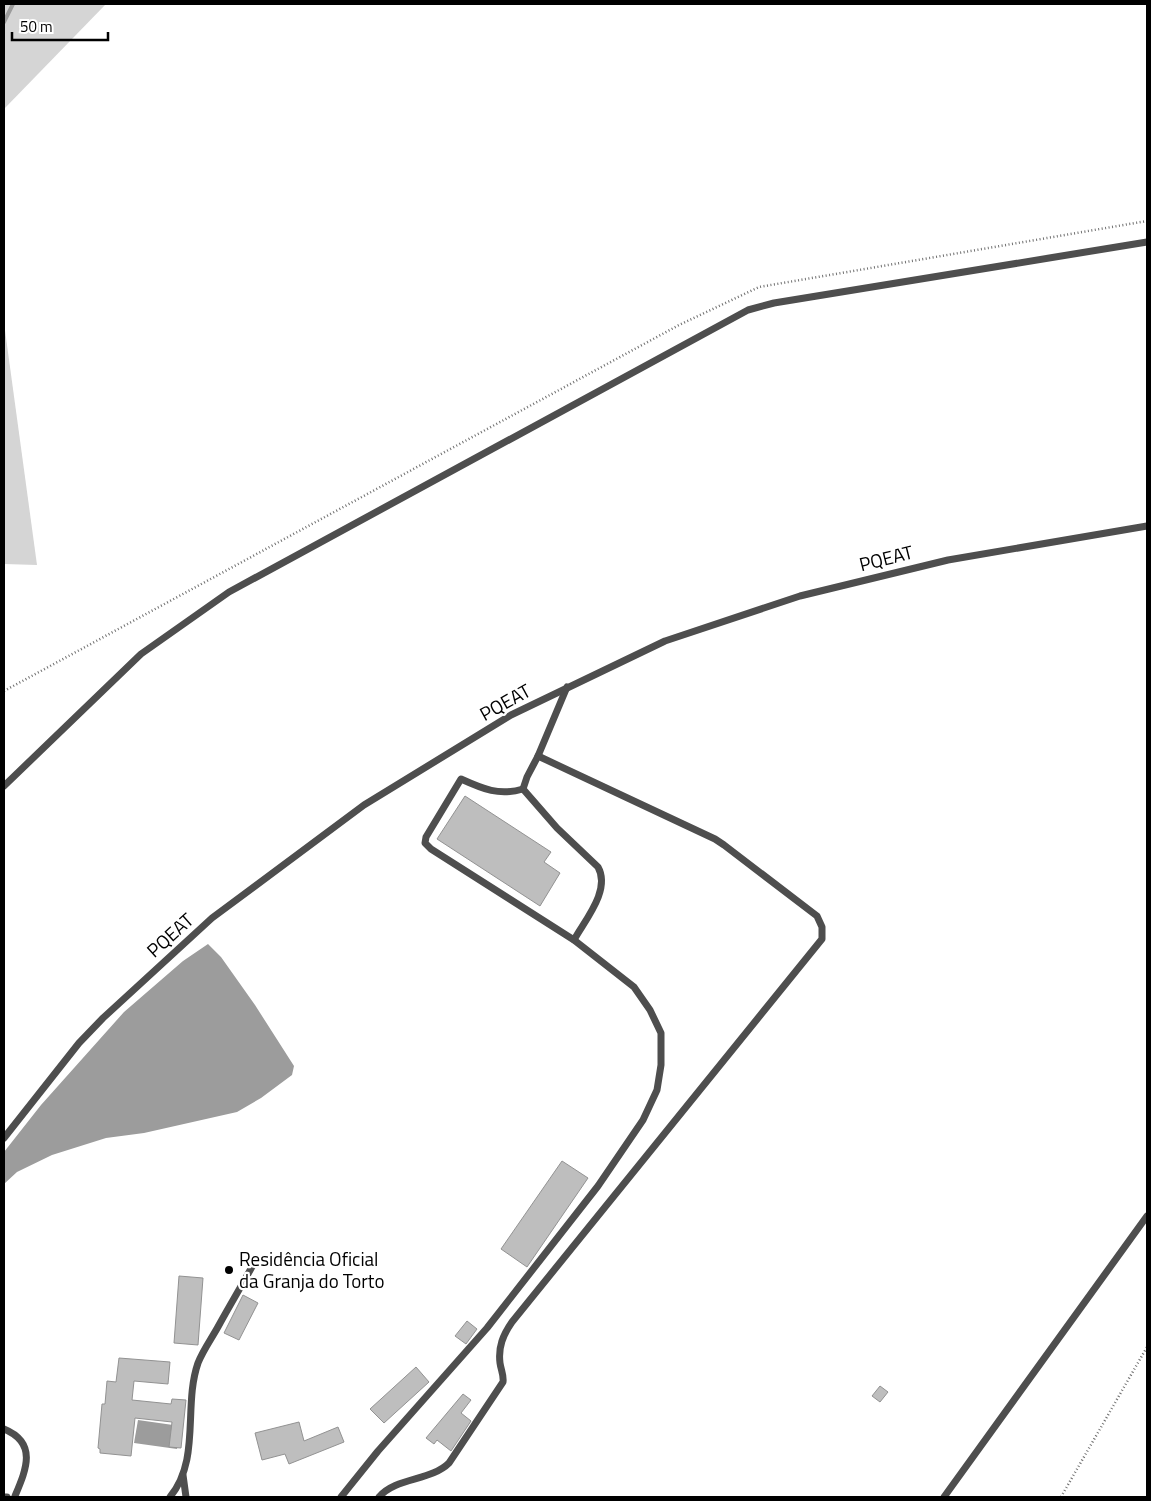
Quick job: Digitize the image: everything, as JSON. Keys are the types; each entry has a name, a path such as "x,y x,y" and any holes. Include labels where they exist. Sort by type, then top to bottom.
{"lane":[{"path":"4,786 141,654 228,592 748,310 774,303 1147,242"},
{"name":"PQEAT","path":"4,1138 79,1043 103,1018 229,905 364,805 511,714 665,641 800,596 948,560 1147,526"},
{"path":"523,789 567,687"},
{"path":"379,1497 389,1489 436,1471 449,1462 503,1382 500,1362 501,1343 504,1334 512,1322 822,939 822,927 817,916 724,845 538,756"},
{"path":"341,1497 378,1451 487,1328 598,1186 643,1120 657,1090 661,1065 660,1033 650,1010 634,987 574,940 431,849 425,843 426,837 461,779 483,790 512,792 523,789"},
{"path":"523,789 557,828 598,867 602,874 602,886 599,897 574,940"},
{"path":"944,1497 1147,1216"},
{"path":"170,1497 177,1487 182,1474 189,1445 193,1385 199,1362 253,1265"},
{"path":"4,1429 17,1436 23,1442 26,1449 26,1465 10,1497"},
{"path":"182,1474 186,1497"}],"path":[{"path":"1061,1497 1147,1347"}],"shaded area":[{"path":"4,4 106,4 4,109"},
{"path":"4,323 37,565 4,564"},
{"path":"208,944 221,957 255,1005 294,1066 292,1075 261,1098 237,1112 144,1133 106,1138 52,1155 17,1172 4,1184 4,1152 41,1105 124,1012 183,961"},
{"path":"138,1420 180,1426 177,1449 134,1443"}],"building":[{"path":"465,796 551,852 544,862 560,873 540,906 437,839"},
{"path":"562,1161 588,1178 527,1267 501,1249"},
{"path":"179,1276 203,1278 198,1345 174,1343"},
{"path":"243,1295 258,1303 239,1340 224,1333"},
{"path":"467,1321 477,1329 466,1344 455,1336"},
{"path":"119,1358 170,1362 168,1384 134,1381 132,1400 171,1404 172,1399 186,1400 181,1448 169,1447 172,1422 135,1418 131,1456 100,1453 98,1448 102,1404 105,1404 107,1381 116,1382"},
{"path":"416,1367 429,1382 384,1423 370,1409"},
{"path":"880,1386 888,1392 880,1402 872,1396"},
{"path":"463,1394 471,1400 461,1413 471,1421 451,1451 437,1440 434,1444 426,1438"},
{"path":"299,1422 304,1441 338,1427 344,1442 289,1464 285,1454 262,1460 255,1433"}],"waterway":[{"path":"4,22 13,4"}],"place":[{"name":"Residência Oficial da Granja do Torto","path":"229,1270"}]}
